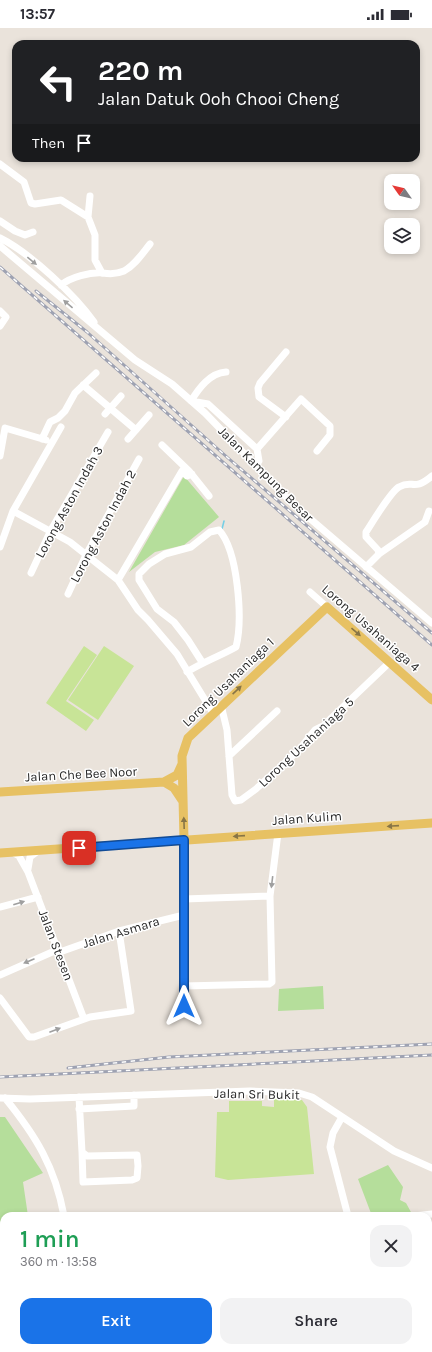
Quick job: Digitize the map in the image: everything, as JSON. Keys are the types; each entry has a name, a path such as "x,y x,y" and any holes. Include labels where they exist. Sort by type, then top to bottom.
{"main road":[{"name":"Lorong Usahaniaga 4","path":"326,607 432,700"},
{"name":"Lorong Usahaniaga 1","path":"184,840 182,763 183,750 188,738 221,705 326,607"},
{"path":"182,763 177,775 164,782 177,791 183,806"},
{"name":"Jalan Che Bee Noor","path":"0,792 164,782"},
{"name":"Jalan Kulim","path":"0,854 432,823"}],"street":[{"path":"0,164 24,182 31,203 35,204 61,200 88,217"},
{"path":"90,196 88,217 95,235 95,260 102,273"},
{"path":"0,221 15,232 25,235 33,232"},
{"name":"Jalan Kampung Besar","path":"0,238 62,285 82,306 98,329"},
{"path":"62,285 76,277 102,273 108,275 123,271 136,262 150,244"},
{"name":"Jalan Kampung Besar","path":"0,246 135,360 172,384 191,401 293,504 432,623"},
{"path":"0,311 6,319 0,326"},
{"path":"286,352 260,383 258,388 259,397 286,417"},
{"path":"226,372 222,372 205,382 191,401 208,404 257,449 259,461 256,466"},
{"path":"42,439 50,422 65,412 72,397 96,373"},
{"path":"83,385 111,407 136,430"},
{"path":"105,414 121,396"},
{"path":"257,449 301,399 330,426 330,435 317,451"},
{"path":"128,439 149,416"},
{"path":"0,456 1,440 5,428 52,442"},
{"path":"0,548 13,511 61,428"},
{"name":"Lorong Aston Indah 3","path":"32,573 50,530 108,432"},
{"path":"162,445 192,474 209,496"},
{"name":"Lorong Aston Indah 2","path":"68,594 86,555 139,459"},
{"path":"118,580 182,471 187,476 192,474"},
{"path":"378,554 378,550 366,537 366,532 394,490 407,484 413,486 422,484 432,476"},
{"path":"13,511 50,530 118,580 132,602 177,654 213,713"},
{"path":"366,567 378,554 425,522 430,511"},
{"path":"187,672 202,662 220,656 236,647 238,637 237,577 228,543 219,530 210,532 192,547 165,554 149,564 139,574 139,580 157,609 174,622 202,662"},
{"name":"Lorong Usahaniaga 4","path":"310,592 326,607"},
{"path":"148,620 157,609"},
{"name":"Lorong Usahaniaga 5","path":"229,756 232,795 235,801 241,800 256,789 299,750 315,730 323,726 390,662"},
{"path":"221,705 227,730 229,756"},
{"path":"229,756 277,711"},
{"path":"184,986 269,984 272,982 270,896 278,833"},
{"path":"184,840 184,1006"},
{"path":"28,872 30,857 38,851"},
{"name":"Jalan Stesen","path":"14,852 19,856 28,872 84,1019"},
{"path":"0,907 38,896"},
{"path":"184,899 270,896"},
{"name":"Jalan Asmara","path":"0,975 59,951 119,931 184,915"},
{"path":"0,998 29,1037 39,1036 84,1019 131,1011 119,931"},
{"name":"Jalan Sri Bukit","path":"3,1098 250,1091 299,1093 312,1097 394,1151 432,1168"},
{"path":"79,1109 134,1106 134,1095"},
{"path":"79,1097 79,1109 85,1154 83,1182 132,1180 136,1178 138,1166 137,1155 85,1154"},
{"path":"3,1098 36,1139 46,1159 63,1212"},
{"path":"342,1117 333,1133 330,1147 340,1191 347,1212"}],"green space":[{"path":"184,476 219,517 184,545 155,552 129,572"},
{"path":"84,646 97,655 66,701 94,720 86,731 46,703"},
{"path":"104,646 134,666 98,720 68,700"},
{"path":"323,986 324,1009 278,1011 279,989"},
{"path":"274,1099 302,1100 307,1107 314,1174 228,1180 215,1177 217,1112 229,1112 229,1101 262,1101 262,1106 274,1107"},
{"path":"0,1117 5,1117 43,1173 23,1182 27,1212 0,1212"},
{"path":"388,1165 403,1187 400,1200 406,1203 411,1212 370,1212 358,1179"}],"waterway":[{"path":"222,529 224,521"}],"railway":[{"path":"0,267 432,645"},
{"path":"36,291 87,332 228,458 432,633"},
{"path":"68,1068 169,1057 432,1044"},
{"path":"0,1077 432,1055"}],"route":[{"path":"79,848 184,840 184,1006"}]}
